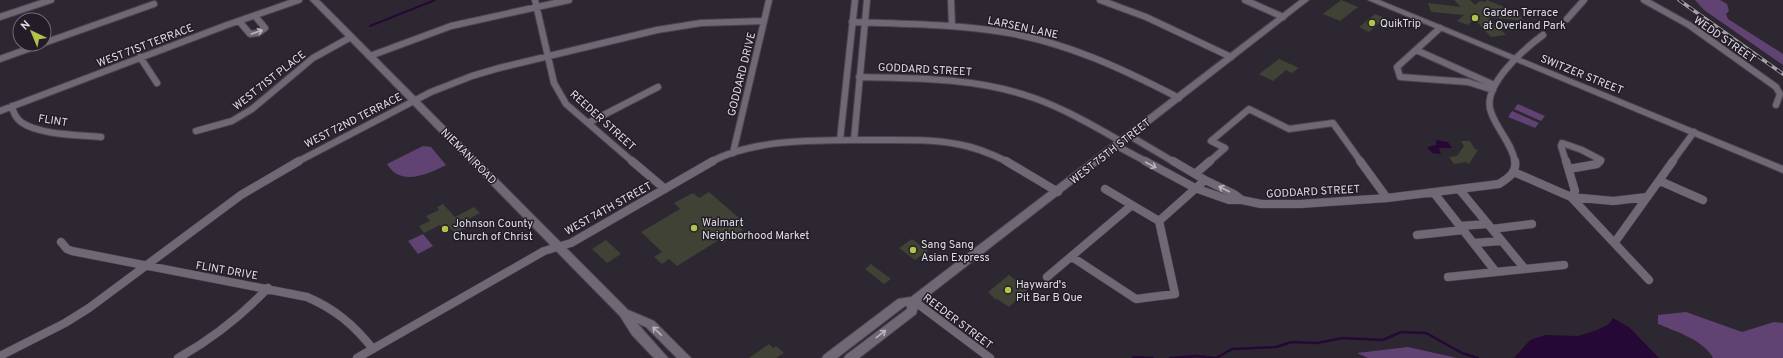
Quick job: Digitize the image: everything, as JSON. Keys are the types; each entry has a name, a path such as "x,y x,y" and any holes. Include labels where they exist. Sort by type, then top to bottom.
{"main road":[{"name":"NIEMAN ROAD","path":"314,0 624,313 636,332 662,358"},
{"name":"WEST 75TH STREET","path":"828,358 902,302 914,301 1058,192 1305,0"},
{"name":"SWITZER STREET","path":"1372,0 1783,170"},
{"name":"WEST 75TH STREET","path":"850,358 912,311 914,301"},
{"name":"NIEMAN ROAD","path":"624,313 650,324 685,358"}],"street":[{"path":"0,17 51,0"},
{"name":"WEST 71ST TERRACE","path":"0,110 140,57 299,0"},
{"path":"370,56 451,26 535,3 569,0"},
{"name":"GODDARD DRIVE","path":"733,153 769,0"},
{"path":"840,140 855,0"},
{"path":"854,140 867,0"},
{"path":"951,0 952,26"},
{"path":"1100,0 1146,17 1231,57"},
{"path":"1245,0 1283,17"},
{"path":"1567,18 1584,0"},
{"name":"WEDD STREET","path":"1644,0 1689,25 1776,87 1780,94 1776,105"},
{"name":"REEDER STREET","path":"535,3 552,78 557,92 566,104 665,189"},
{"path":"52,41 154,4"},
{"path":"239,21 250,34 255,34 265,28 255,16"},
{"name":"WEST 72ND TERRACE","path":"0,356 65,323 89,308 241,195 274,174 414,101 472,76 548,56 685,25 719,21 764,21"},
{"name":"LARSEN LANE","path":"852,22 952,26 992,30 1027,36 1082,52 1131,73 1179,98"},
{"path":"1440,28 1397,67 1400,77 1468,82 1493,87"},
{"path":"1543,35 1524,49 1493,87 1489,105 1491,113 1514,154 1516,166 1514,172 1571,197 1613,202 1647,197"},
{"name":"WEST 71ST PLACE","path":"196,131 232,121 252,109 313,58 351,37"},
{"path":"1416,50 1493,87"},
{"path":"0,59 20,52"},
{"path":"140,57 156,83"},
{"name":"GODDARD STREET","path":"859,77 944,79 1000,88 1050,104 1195,188 1229,200 1242,200 1261,204 1300,204 1387,198 1499,184 1508,180 1514,172"},
{"path":"588,123 658,87"},
{"name":"FLINT","path":"12,106 13,111 21,122 33,128 101,137"},
{"name":"GODDARD STREET","path":"1195,174 1225,148 1211,141 1249,109 1289,129 1333,123 1387,198"},
{"path":"1615,242 1694,132"},
{"name":"GODDARD STREET","path":"1130,136 1195,174 1234,194 1242,200"},
{"name":"WEST 74TH STREET","path":"357,358 544,251 571,243 718,158 755,147 840,140 940,141 961,144 1000,157 1058,192"},
{"path":"1569,169 1597,164 1601,160 1568,144 1562,143 1561,146 1575,191 1571,197"},
{"path":"1159,221 1195,188 1206,180"},
{"path":"1660,181 1703,200"},
{"path":"1072,257 1136,299 1175,294 1159,221 1105,189"},
{"path":"1459,189 1525,269"},
{"path":"1434,193 1496,272"},
{"path":"1571,197 1615,242 1649,280"},
{"path":"1047,277 1132,205"},
{"path":"1416,235 1462,228 1532,224"},
{"path":"1474,244 1501,241"},
{"name":"FLINT DRIVE","path":"62,242 67,249 72,251 268,288 307,297 328,306 353,324 373,349"},
{"path":"1448,277 1564,265"},
{"path":"178,358 221,332 244,314 268,288"},
{"name":"REEDER STREET","path":"914,301 990,358"}],"shaded area":[{"path":"1695,0 1720,0 1727,4 1729,11 1726,14 1728,19 1783,54 1783,65 1704,10"},
{"path":"1518,104 1545,116 1541,121 1514,109"},
{"path":"1512,111 1539,123 1535,128 1508,117"},
{"path":"1436,140 1448,142 1452,148 1439,148 1441,154 1432,153 1427,147 1436,145"},
{"path":"423,146 431,147 446,165 421,175 407,177 395,173 387,164"},
{"path":"423,234 433,246 418,254 408,241"},
{"path":"1686,312 1742,332 1774,322 1783,323 1783,358 1713,358 1703,346 1689,337 1658,324 1658,315"},
{"path":"1613,318 1630,328 1659,358 1514,358 1530,340 1545,335 1578,336 1597,330 1609,324"},
{"path":"1408,347 1457,358 1368,358 1357,353"}],"building":[{"name":"QuikTrip","path":"1341,0 1358,7 1340,21 1323,14"},
{"name":"Garden Terrace at Overland Park","path":"1454,0 1470,0 1475,5 1480,1 1485,2 1487,0 1504,7 1500,10 1519,12 1523,21 1488,17 1506,35 1491,37 1474,19 1468,25 1457,21 1464,15 1431,12 1428,3 1461,7"},
{"name":"QuikTrip","path":"1375,14 1385,18 1369,32 1359,27"},
{"path":"1279,59 1299,68 1292,73 1286,70 1273,81 1259,74"},
{"path":"1461,141 1470,141 1475,149 1478,150 1469,164 1466,162 1454,164 1449,157 1457,156 1464,146"},
{"name":"Walmart Neighborhood Market","path":"709,192 745,223 739,227 743,230 723,243 719,240 677,266 669,259 662,264 654,257 662,252 641,232 680,209 674,203 693,193 699,198"},
{"name":"Johnson County Church of Christ","path":"443,204 455,217 474,207 480,213 461,223 466,228 455,233 451,229 446,232 440,225 424,233 419,226 430,221 426,216 439,210 437,207"},
{"name":"Sang Sang Asian Express","path":"912,239 928,251 915,260 899,248"},
{"path":"606,240 621,254 607,263 592,249"},
{"path":"871,264 891,279 884,284 865,269"},
{"name":"Hayward's Pit Bar B Que","path":"1009,275 1028,289 1009,307 997,299 996,300 988,292"},
{"path":"769,344 773,348 776,346 784,353 776,358 749,358"}],"waterway":[{"path":"370,26 435,0"},
{"path":"1170,358 1197,356 1216,358 1232,349 1276,347 1292,342 1317,343 1343,338 1383,340 1401,332 1426,333 1462,353 1478,358"},
{"path":"1133,357 1153,358"}],"railway":[{"path":"1679,0 1783,74"}],"place":[{"name":"Garden Terrace at Overland Park","path":"1475,18"},
{"name":"QuikTrip","path":"1372,23"},
{"name":"Walmart Neighborhood Market","path":"694,228"},
{"name":"Johnson County Church of Christ","path":"445,229"},
{"name":"Sang Sang Asian Express","path":"913,250"},
{"name":"Hayward's Pit Bar B Que","path":"1008,290"}]}
